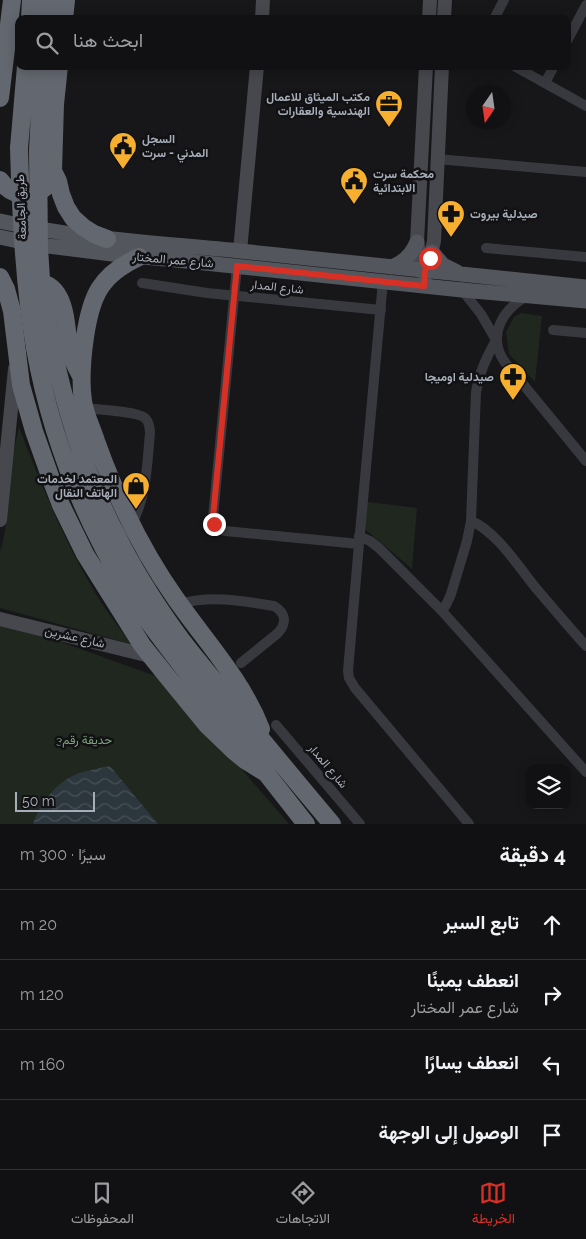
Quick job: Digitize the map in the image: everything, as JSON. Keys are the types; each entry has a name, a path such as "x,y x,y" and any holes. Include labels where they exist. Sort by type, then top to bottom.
{"highway":[{"path":"0,98 12,0"},
{"path":"30,15 31,0"},
{"path":"47,15 49,0"},
{"path":"64,15 66,0"},
{"name":"طريق الجامعة","path":"26,70 19,148 25,278 29,313 43,344"},
{"path":"43,70 38,150 44,395 58,442 79,495 126,589 160,639 306,824"},
{"path":"0,180 11,191 24,195 38,192 49,184 53,171 55,104 59,70"},
{"path":"53,171 66,207 74,218 83,227 107,239"},
{"path":"139,257 128,262 107,278 93,300 86,328 82,377 82,393 85,408 112,482 131,525 180,604 245,695 257,719 265,744"},
{"path":"0,277 8,295 12,311 21,385 34,431 61,505 85,554 150,656 213,730 245,760 266,773"},
{"path":"8,295 22,284 34,282 46,285 55,291 62,301 72,359 82,377"},
{"path":"43,344 59,381 86,467 115,533 139,576 177,634 332,824"}],"main road":[{"name":"شارع عمر المختار","path":"0,221 55,232 107,239 392,267 462,290 586,301"},
{"name":"شارع عمر المختار","path":"0,237 58,248 383,281 425,278"},
{"path":"392,267 405,260 417,242"},
{"path":"432,252 446,268 463,274"},
{"path":"425,278 463,274 586,286"}],"street":[{"path":"262,15 263,0"},
{"path":"429,15 430,0"},
{"path":"444,15 445,0"},
{"path":"496,15 504,0"},
{"path":"571,34 586,6"},
{"path":"240,251 257,70"},
{"path":"425,278 417,242 426,70"},
{"path":"425,278 434,241 442,70"},
{"path":"521,70 586,106"},
{"path":"545,83 552,70"},
{"path":"438,159 586,172"},
{"path":"486,248 586,257"},
{"path":"237,266 213,517 214,524 218,529 225,531 359,540 375,544 442,611 586,772"},
{"path":"463,274 462,290 481,314 496,340"},
{"path":"383,281 348,664 349,678 355,688 469,824"},
{"name":"شارع المدار","path":"142,283 234,296 381,310"},
{"path":"527,296 519,300 506,312 498,328 497,347 504,361 586,461"},
{"path":"553,330 586,333"},
{"path":"442,611 451,594 470,531 476,392 483,364 496,340"},
{"path":"0,520 14,372 18,360"},
{"path":"85,408 140,415 144,417 149,425 150,433 143,496 137,515 131,525"},
{"path":"471,521 483,527 494,536 586,646"},
{"path":"180,604 215,599 274,606 280,609 285,621 283,628 241,663"},
{"name":"شارع عشرين","path":"0,619 150,656"},
{"name":"شارع المدار","path":"276,724 360,824"}],"green space":[{"path":"521,313 542,316 535,382 509,354 506,332 514,317"},
{"path":"19,427 63,533 84,574 131,644 0,608 0,551 6,525 9,481"},
{"path":"368,502 417,508 412,569 366,530 364,519 365,506"},
{"name":"حديقة رقم3","path":"0,620 164,679 289,824 0,824"}],"water":[{"path":"110,766 158,824 33,824 40,808 50,794 64,781 79,773"}],"place":[{"name":"مكتب الميثاق للاعمال الهندسية والعقارات","path":"389,128"},
{"name":"السجل المدني - سرت","path":"123,170"},
{"name":"محكمة سرت الابتدائية","path":"354,205"},
{"name":"صيدلية بيروت","path":"451,238"},
{"name":"صيدلية اوميجا","path":"513,401"},
{"name":"المعتمد لخدمات الهاتف النقال","path":"136,510"}],"route":[{"path":"214,524 213,517 237,266 424,286 425,271 430,258"}]}
